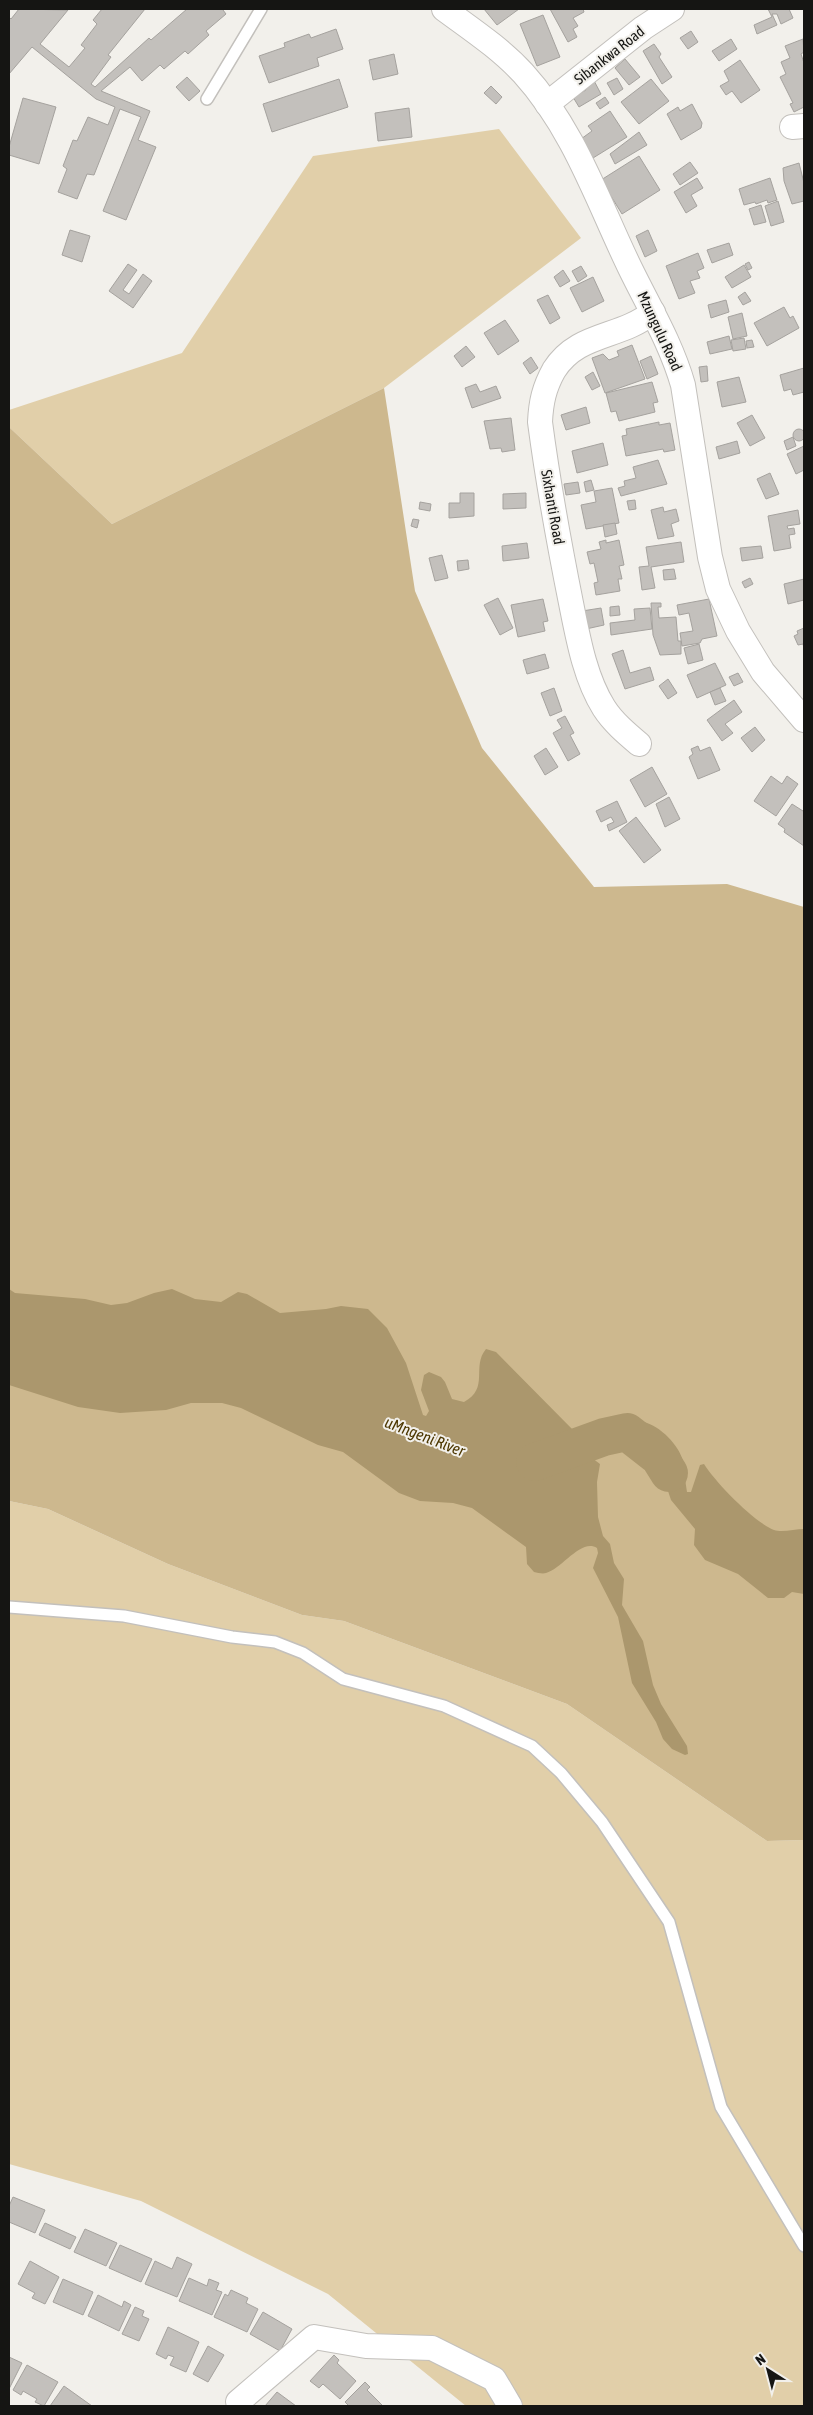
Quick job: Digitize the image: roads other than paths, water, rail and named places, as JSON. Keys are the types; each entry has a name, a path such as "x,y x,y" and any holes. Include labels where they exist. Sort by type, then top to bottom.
{"street":[{"name":"Sibankwa Road","path":"547,104 643,28 672,9"},
{"name":"Mzungulu Road","path":"458,13 524,74 547,104 574,147 676,359 683,385 710,557 718,589 738,631 763,672 804,720"},
{"name":"Sixhanti Road","path":"639,744 614,722 604,708 582,654 564,567 540,422 541,400 547,382 570,350 631,326 653,312"},
{"path":"238,2402 314,2337 366,2346 432,2348 494,2379 510,2406"}],"lane":[{"path":"207,99 261,9"},
{"path":"9,1607 124,1616 232,1637 275,1642 303,1653 343,1679 444,1706 532,1746 561,1774 602,1822 670,1922 721,2107 804,2246"}],"water":[{"path":"9,1289 15,1293 85,1299 111,1305 127,1303 154,1293 172,1289 195,1299 221,1302 238,1292 247,1294 280,1313 341,1306 368,1309 387,1328 406,1363 423,1415 426,1416 429,1411 421,1390 424,1375 429,1372 441,1377 452,1399 464,1402 476,1390 480,1363 486,1349 496,1352 576,1433 588,1455 600,1464 597,1482 598,1517 603,1536 610,1544 614,1563 624,1579 622,1605 643,1641 653,1685 661,1704 687,1746 688,1754 685,1755 672,1749 663,1739 656,1722 632,1683 618,1617 593,1568 598,1553 597,1548 585,1547 578,1550 552,1570 545,1573 534,1572 527,1564 526,1547 472,1508 453,1503 420,1501 399,1493 343,1452 318,1445 241,1408 222,1403 191,1403 166,1410 120,1413 78,1407 9,1385"},
{"path":"644,1422 668,1437 681,1455 687,1492 691,1492 700,1465 704,1464 736,1501 766,1526 777,1531 804,1529 804,1594 792,1592 784,1598 768,1598 738,1574 705,1560 694,1545 695,1529 671,1500 658,1461 641,1450 634,1437 637,1427"}],"waterway":[{"name":"uMngeni River","path":"535,1462 604,1437 627,1432 659,1457 669,1473"}]}
